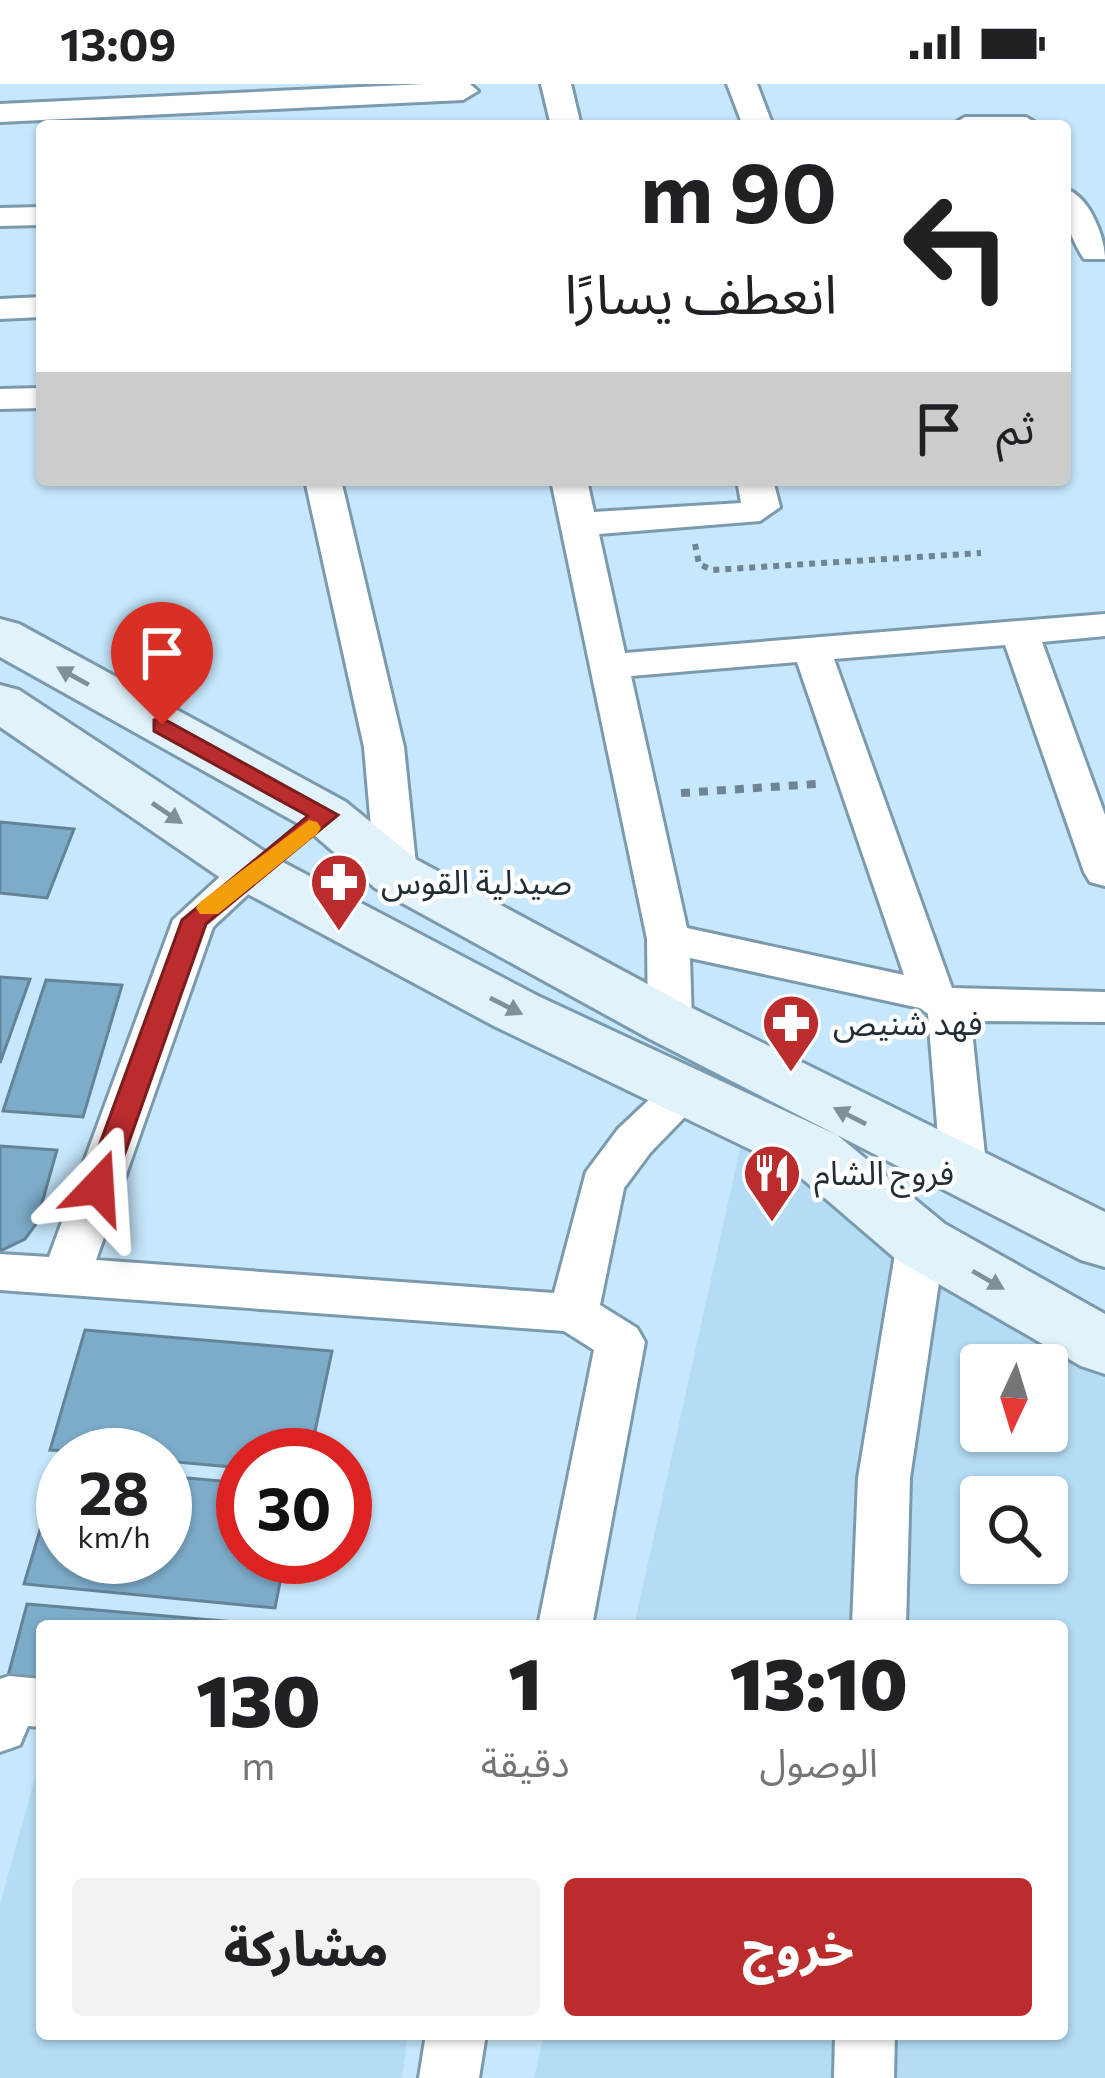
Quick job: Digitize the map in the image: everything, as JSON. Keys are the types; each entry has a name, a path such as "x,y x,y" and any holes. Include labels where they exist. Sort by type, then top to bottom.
{"main road":[{"path":"0,635 326,815 396,874 670,1023 1105,1242"},
{"path":"0,702 253,871 516,1011 814,1152 921,1242 1105,1347"},
{"path":"253,871 326,815"}],"street":[{"path":"556,84 565,120"},
{"path":"742,84 756,120"},
{"path":"0,113 462,88 474,120"},
{"path":"1071,208 1094,252"},
{"path":"0,218 36,216"},
{"path":"0,309 36,307"},
{"path":"0,399 36,398"},
{"path":"324,486 384,747 396,874"},
{"path":"570,486 668,939 670,1023"},
{"path":"578,524 747,513 762,507 757,486"},
{"path":"610,666 1105,625"},
{"path":"1020,634 1095,824 1105,872"},
{"path":"812,650 941,1002 964,1174"},
{"path":"66,1277 194,920 253,871"},
{"path":"668,939 958,1005 1105,1007"},
{"path":"574,1313 602,1184 634,1142 687,1091"},
{"path":"879,1620 884,1478 921,1242"},
{"path":"0,1272 574,1313 620,1342 566,1620"},
{"path":"0,1728 9,1700 36,1702"},
{"path":"449,2078 454,2040"},
{"path":"864,2078 865,2040"}],"path":[{"path":"688,517 699,564 712,570 981,553"},
{"path":"638,796 858,781"}],"shaded area":[{"path":"742,1140 1105,1348 1105,2078 534,2078 543,2040 1068,2040 1068,1620 635,1620"},
{"path":"36,1775 36,2040 407,2040 402,2078 0,2078 0,1904"}],"building":[{"path":"0,822 74,829 47,898 0,893"},
{"path":"0,977 30,979 0,1063"},
{"path":"46,980 122,985 83,1117 3,1111"},
{"path":"0,1146 57,1150 36,1224 25,1239 0,1251"},
{"path":"85,1330 332,1351 316,1428 216,1428 216,1466 192,1463 192,1428 56,1428"},
{"path":"192,1478 216,1481 216,1584 280,1584 275,1608 24,1584 36,1544 36,1584 192,1584"},
{"path":"27,1604 213,1620 36,1620 36,1698 3,1695"}],"slow traffic":[{"path":"209,908 309,828"}],"place":[{"name":"صيدلية القوس","path":"339,933"},
{"name":"فهد شنيص","path":"791,1074"},
{"name":"فروج الشام","path":"772,1224"}],"route":[{"path":"98,1187 194,920 326,815 162,725"}]}
